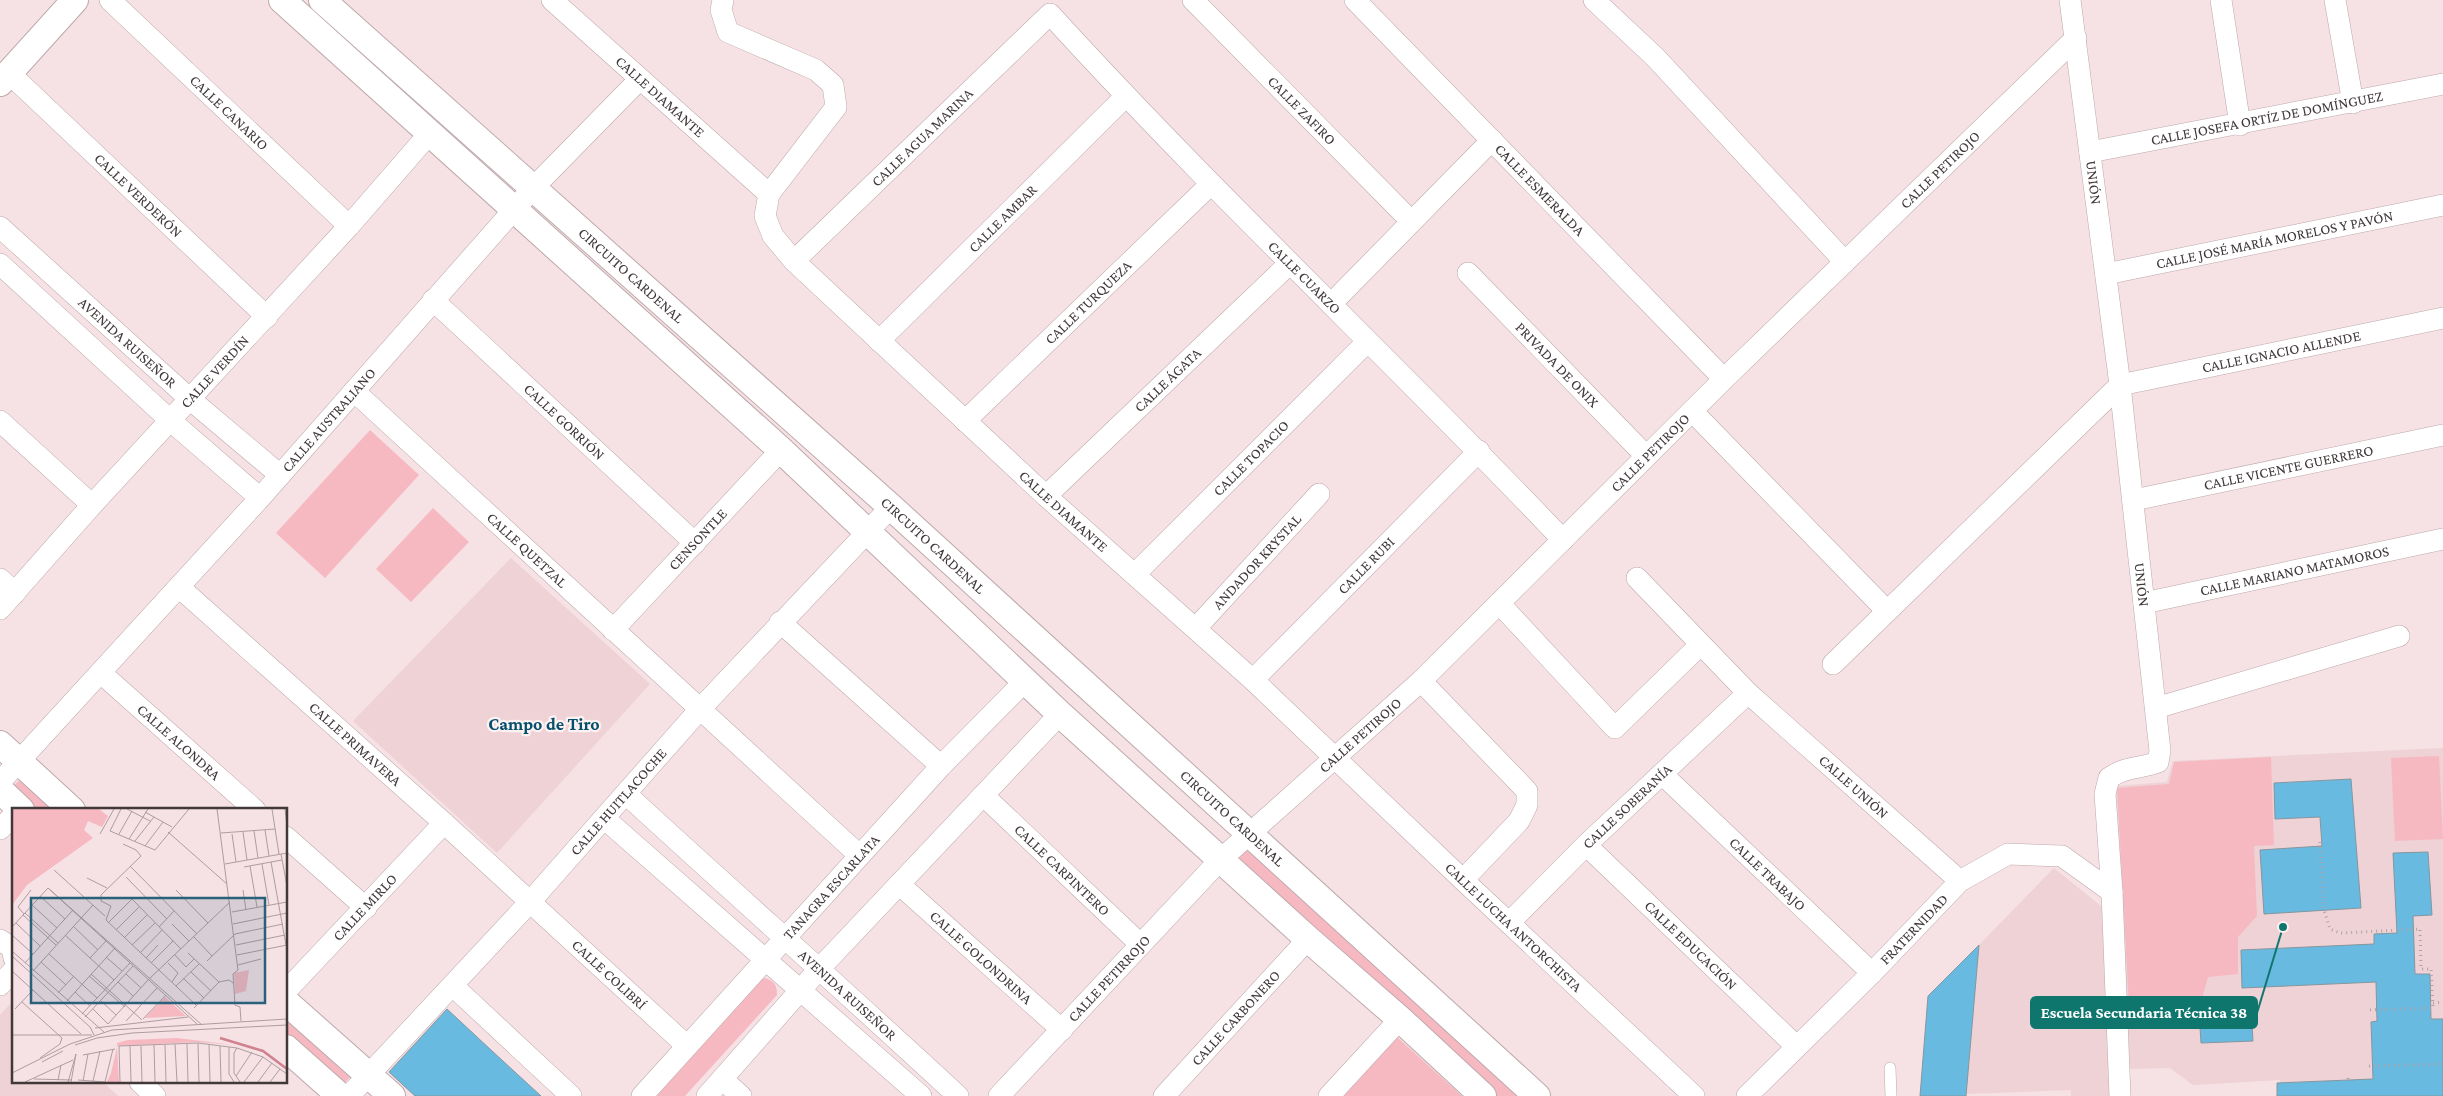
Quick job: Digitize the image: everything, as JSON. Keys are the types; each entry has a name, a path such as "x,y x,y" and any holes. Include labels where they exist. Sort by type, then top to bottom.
{"street":[{"path":"5,78 75,0"},
{"name":"CALLE CANARIO","path":"110,0 349,226"},
{"name":"CIRCUITO CARDENAL","path":"282,0 781,450 1060,714 1308,939 1400,1019 1483,1096"},
{"name":"CIRCUITO CARDENAL","path":"322,0 891,507 1537,1096"},
{"name":"CALLE DIAMANTE","path":"552,0 639,80 769,194 765,216 773,236 794,261 965,422 1196,628 1335,758"},
{"path":"723,0 721,10 728,32 816,70 833,84 836,107 769,194"},
{"name":"CALLE ESMERALDA","path":"1355,0 1724,379"},
{"path":"1594,0 1655,57 1845,262"},
{"path":"2070,0 2076,38"},
{"path":"2221,0 2240,125"},
{"path":"2335,0 2353,103"},
{"name":"CALLE ZAFIRO","path":"1196,1 1411,221"},
{"name":"CALLE CUARZO","path":"1050,14 1125,97 1289,264 1479,451 1563,540"},
{"name":"CALLE AGUA MARINA","path":"794,261 1050,14"},
{"name":"CALLE PETIROJO","path":"1220,860 1248,833 1421,681 1724,379 2076,38"},
{"name":"UNIÓN","path":"2076,38 2134,500 2160,751 2158,762 2146,766 2122,769 2109,778 2105,794 2112,892 2120,1096"},
{"name":"CALLE VERDERÓN","path":"5,78 267,317"},
{"name":"CALLE AUSTRALIANO","path":"0,782 10,752 101,673 260,498 533,188 639,80"},
{"name":"CALLE JOSEFA ORTÍZ DE DOMÍNGUEZ","path":"2090,152 2240,125 2443,84"},
{"name":"CALLE AMBAR","path":"879,341 1125,97"},
{"name":"CALLE VERDÍN","path":"0,609 7,586 92,505 171,422 430,134"},
{"path":"1331,304 1492,140"},
{"name":"CALLE TURQUEZA","path":"965,422 1211,184"},
{"name":"CALLE JOSÉ MARÍA MORELOS Y PAVÓN","path":"2106,274 2443,205"},
{"name":"AVENIDA RUISEÑOR","path":"0,227 191,400 280,475"},
{"name":"AVENIDA RUISEÑOR","path":"0,264 171,422 260,498"},
{"name":"CALLE ÁGATA","path":"1046,496 1289,264"},
{"name":"PRIVADA DE ONIX","path":"1468,273 1646,456"},
{"name":"CALLE GORRIÓN","path":"433,300 696,543"},
{"name":"CALLE IGNACIO ALLENDE","path":"2120,385 2443,318"},
{"name":"CALLE TOPACIO","path":"1135,574 1367,342"},
{"path":"1833,664 2120,385"},
{"name":"CALLE QUETZAL","path":"354,391 613,630 701,708"},
{"path":"1692,411 1886,611"},
{"path":"0,421 92,505"},
{"name":"CALLE VICENTE GUERRERO","path":"2134,500 2443,435"},
{"name":"CENSONTLE","path":"613,630 781,450"},
{"name":"CALLE RUBI","path":"1253,680 1479,451"},
{"name":"ANDADOR KRYSTAL","path":"1196,628 1319,494"},
{"name":"CALLE HUITLACOCHE","path":"348,1096 530,903 701,708 780,622 891,507"},
{"name":"CALLE MARIANO MATAMOROS","path":"2144,603 2443,539"},
{"name":"CALLE UNIÓN","path":"1637,578 1748,693 1960,882"},
{"name":"CALLE PRIMAVERA","path":"179,587 444,823 530,903"},
{"path":"1499,603 1615,728 1700,645"},
{"path":"780,622 941,766"},
{"path":"2156,708 2399,636"},
{"name":"CALLE ALONDRA","path":"101,673 253,808"},
{"name":"TANAGRA ESCARLATA","path":"642,1096 941,766 1026,681"},
{"path":"1421,681 1527,791 1527,804 1519,821 1463,880"},
{"name":"CALLE SOBERANÍA","path":"1509,923 1586,845 1663,775 1748,693"},
{"path":"701,708 859,855"},
{"path":"707,1096 820,968 1060,714"},
{"path":"10,752 70,808"},
{"name":"CALLE LUCHA ANTORCHISTA","path":"1335,758 1694,1096"},
{"name":"CALLE TRABAJO","path":"1663,775 1872,973"},
{"path":"0,790 15,808"},
{"name":"AVENIDA RUISEÑOR","path":"626,794 784,939 820,968 958,1096"},
{"name":"CALLE CARPINTERO","path":"983,795 1140,944"},
{"path":"0,829 12,817"},
{"name":"AVENIDA RUISEÑOR","path":"605,819 921,1096"},
{"name":"CALLE MIRLO","path":"288,990 444,823"},
{"path":"288,839 366,908"},
{"name":"CALLE EDUCACIÓN","path":"1586,845 1796,1046"},
{"name":"FRATERNIDAD","path":"1747,1096 1872,973 1960,882 2008,854 2062,856 2112,892"},
{"name":"CALLE PETIRROJO","path":"998,1096 1220,860"},
{"name":"CALLE GOLONDRINA","path":"899,884 1062,1030"},
{"name":"CALLE COLIBRÍ","path":"530,903 687,1046"},
{"name":"CALLE CARBONERO","path":"1164,1096 1308,939"},
{"path":"0,985 12,972"},
{"path":"453,986 571,1096"},
{"path":"288,1004 392,1096"},
{"path":"1329,1096 1400,1019"},
{"path":"288,1050 340,1096"},
{"path":"722,1079 741,1096"},
{"path":"142,1084 155,1096"}],"lane":[{"path":"1890,1068 1891,1096"}],"path":[{"path":"2320,842 2324,910 2330,929 2340,933 2420,929 2421,969 2431,969 2433,1008 2366,1010"},
{"path":"2433,1003 2443,1002"},
{"path":"2369,1066 2443,1064"}],"shaded area":[{"path":"370,430 419,475 325,578 276,533"},
{"path":"433,508 469,542 411,602 376,569"},
{"path":"511,558 650,684 497,853 353,721"},
{"path":"2443,748 2443,1096 2280,1096 2280,1080 2193,1085 2170,1068 2130,1069 2116,786 2167,782 2173,761"},
{"path":"2439,756 2443,839 2395,841 2391,758"},
{"path":"2271,757 2274,845 2254,846 2257,916 2238,937 2238,974 2208,977 2201,1002 2129,1005 2117,788 2169,784 2174,762"},
{"path":"21,779 57,808 32,808 15,792 14,785"},
{"path":"1249,847 1523,1096 1496,1096 1237,860"},
{"path":"2054,868 2102,907 2112,1096 2071,1096 2071,1090 1966,1094 1979,945"},
{"path":"765,978 775,984 777,995 685,1096 651,1096 757,979"},
{"path":"12,1002 12,1084 105,1084 118,1096 0,1096 0,1015"},
{"path":"288,1016 353,1074 341,1087 288,1039"},
{"path":"1396,1036 1462,1096 1339,1096"}],"building":[{"path":"2351,779 2361,908 2264,914 2260,850 2322,846 2320,817 2275,819 2274,783"},
{"path":"2428,852 2432,915 2413,916 2415,974 2430,974 2431,1019 2443,1019 2443,1096 2277,1096 2277,1083 2373,1079 2371,1022 2377,1021 2376,982 2242,988 2241,950 2374,944 2374,934 2397,933 2393,853"},
{"path":"1979,945 1966,1096 1920,1096 1928,996"},
{"path":"447,1009 541,1096 415,1096 389,1072"},
{"path":"2251,1009 2253,1041 2201,1043 2199,1011"}],"place":[{"name":"Escuela Secundaria Técnica 38","path":"2283,927"}],"district":[{"name":"Campo de Tiro","path":"544,724"}]}
